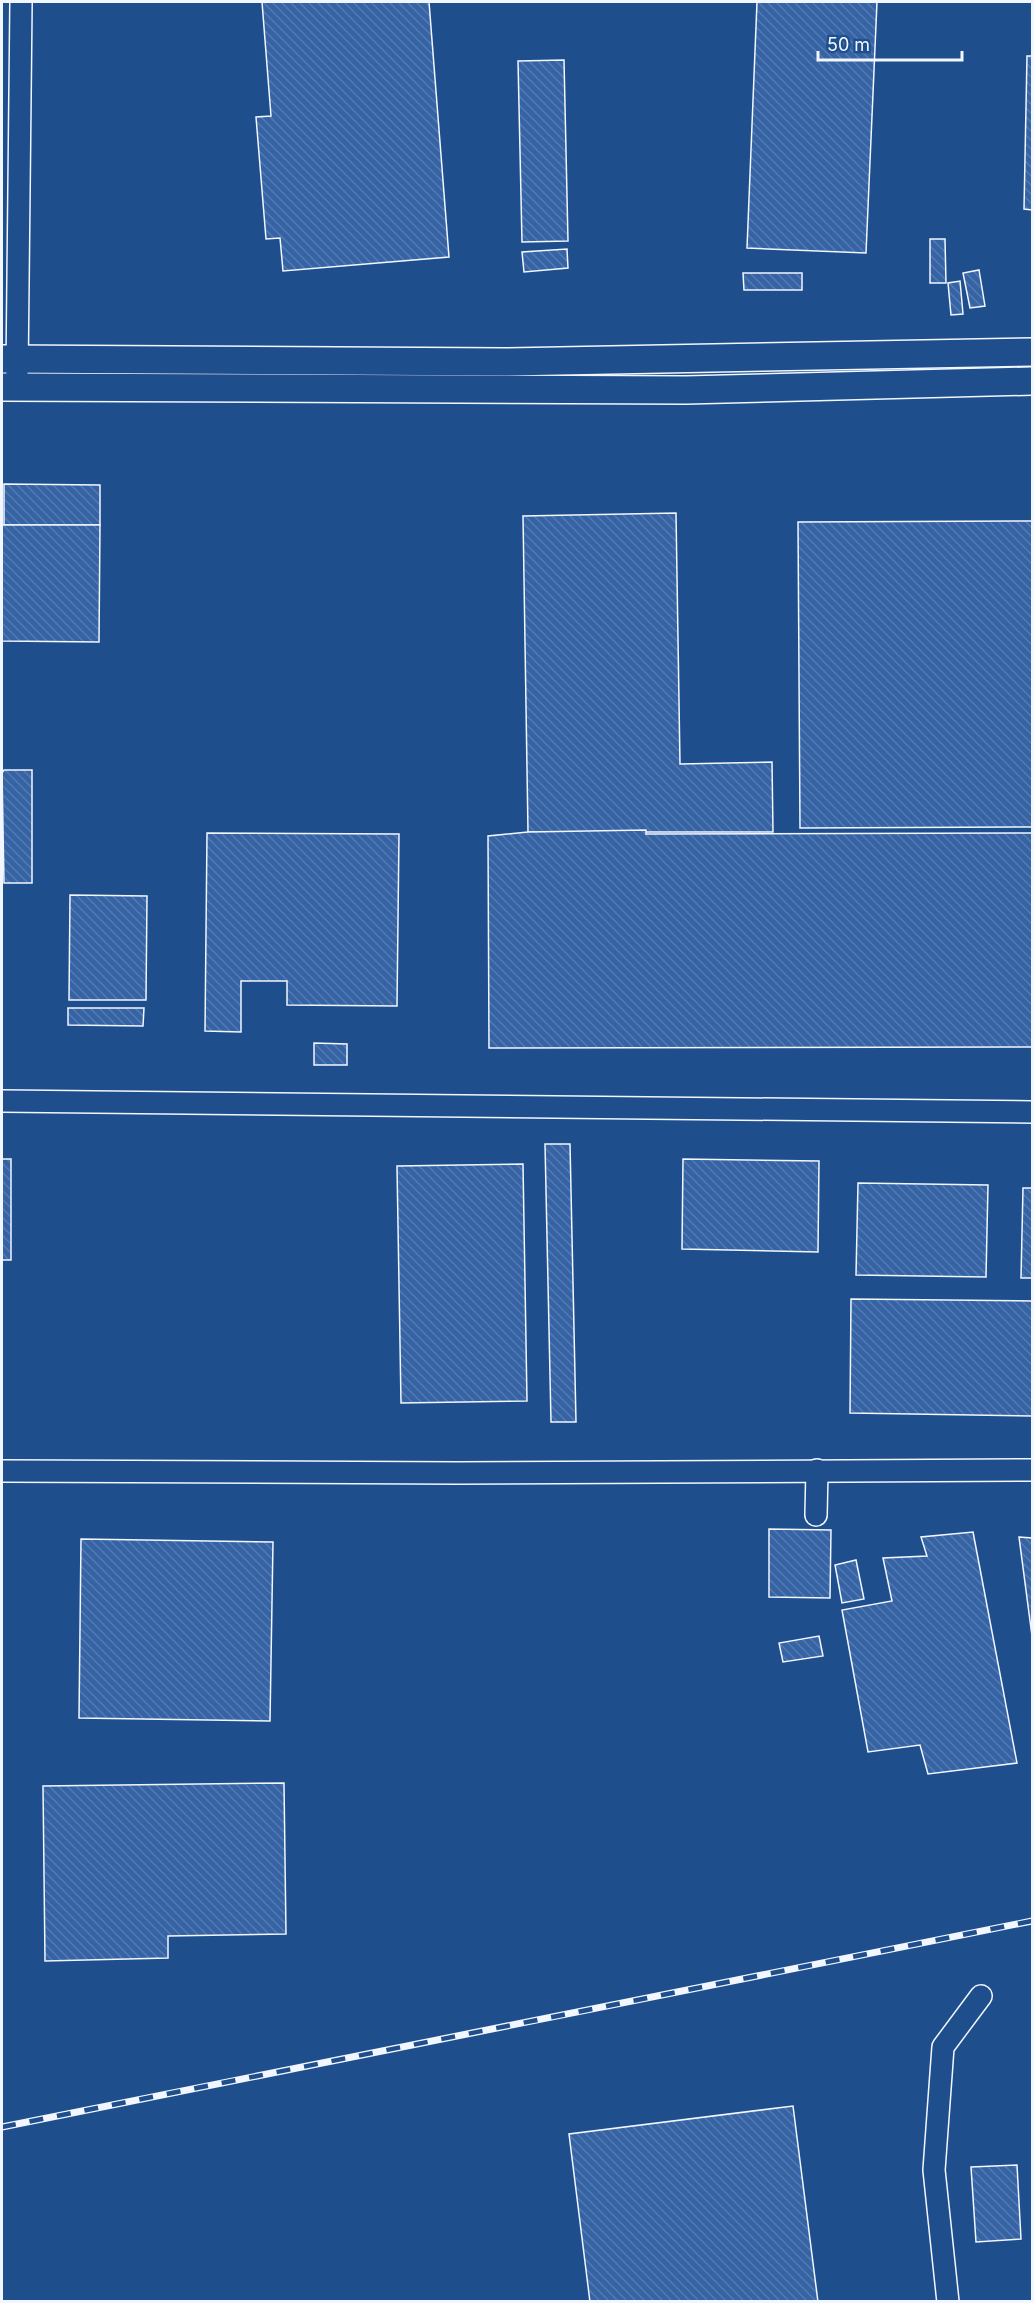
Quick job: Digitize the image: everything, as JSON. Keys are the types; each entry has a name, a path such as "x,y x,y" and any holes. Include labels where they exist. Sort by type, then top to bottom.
{"main road":[{"path":"9,359 504,362 1032,352"},
{"path":"9,387 686,390 1032,381"}],"street":[{"path":"9,387 21,2"},
{"path":"2,1101 1032,1112"},
{"path":"816,1515 817,1470"},
{"path":"2,1471 458,1473 1032,1470"},
{"path":"948,2301 934,2170 943,2047 981,1996"}],"building":[{"path":"262,2 429,2 449,257 283,271 280,238 266,239 256,117 271,116"},
{"path":"757,2 877,2 866,253 747,248"},
{"path":"1027,56 1032,56 1032,210 1024,209"},
{"path":"564,60 568,241 522,242 518,61"},
{"path":"930,239 945,239 946,283 930,283"},
{"path":"567,249 568,268 524,272 522,252"},
{"path":"979,270 985,306 970,308 963,273"},
{"path":"743,273 802,273 802,290 744,290"},
{"path":"960,281 963,314 951,315 948,283"},
{"path":"4,484 100,485 100,525 4,525"},
{"path":"676,513 680,764 772,762 773,832 528,832 523,516"},
{"path":"1032,521 1032,827 800,828 798,522"},
{"path":"2,525 100,525 99,642 2,641"},
{"path":"4,770 32,770 32,883 4,883 2,773"},
{"path":"646,830 646,834 1032,833 1032,1047 489,1048 488,836 528,832"},
{"path":"207,833 399,834 397,1006 287,1005 287,981 241,981 241,1032 205,1031"},
{"path":"70,895 147,896 146,1000 69,1000"},
{"path":"68,1008 144,1008 143,1026 68,1025"},
{"path":"314,1043 347,1044 347,1065 314,1065"},
{"path":"545,1144 570,1144 576,1422 551,1422"},
{"path":"2,1159 11,1159 11,1260 2,1260"},
{"path":"683,1159 819,1161 818,1252 682,1249"},
{"path":"523,1164 527,1401 401,1403 397,1166"},
{"path":"858,1183 988,1185 986,1277 856,1275"},
{"path":"1023,1188 1032,1188 1032,1278 1021,1278"},
{"path":"851,1299 1032,1301 1032,1416 850,1413"},
{"path":"769,1529 831,1530 830,1598 769,1597"},
{"path":"973,1532 1017,1763 928,1774 920,1745 868,1752 842,1610 892,1601 883,1558 927,1556 921,1537"},
{"path":"1019,1537 1032,1538 1032,1636"},
{"path":"81,1539 273,1542 270,1721 79,1718"},
{"path":"856,1560 864,1599 842,1603 835,1565"},
{"path":"819,1636 823,1656 783,1662 779,1643"},
{"path":"284,1783 286,1934 168,1936 168,1958 45,1961 43,1786"},
{"path":"793,2106 818,2302 590,2302 569,2134"},
{"path":"1017,2165 1021,2239 976,2242 971,2167"}],"railway":[{"path":"2,2127 1032,1921"}]}
